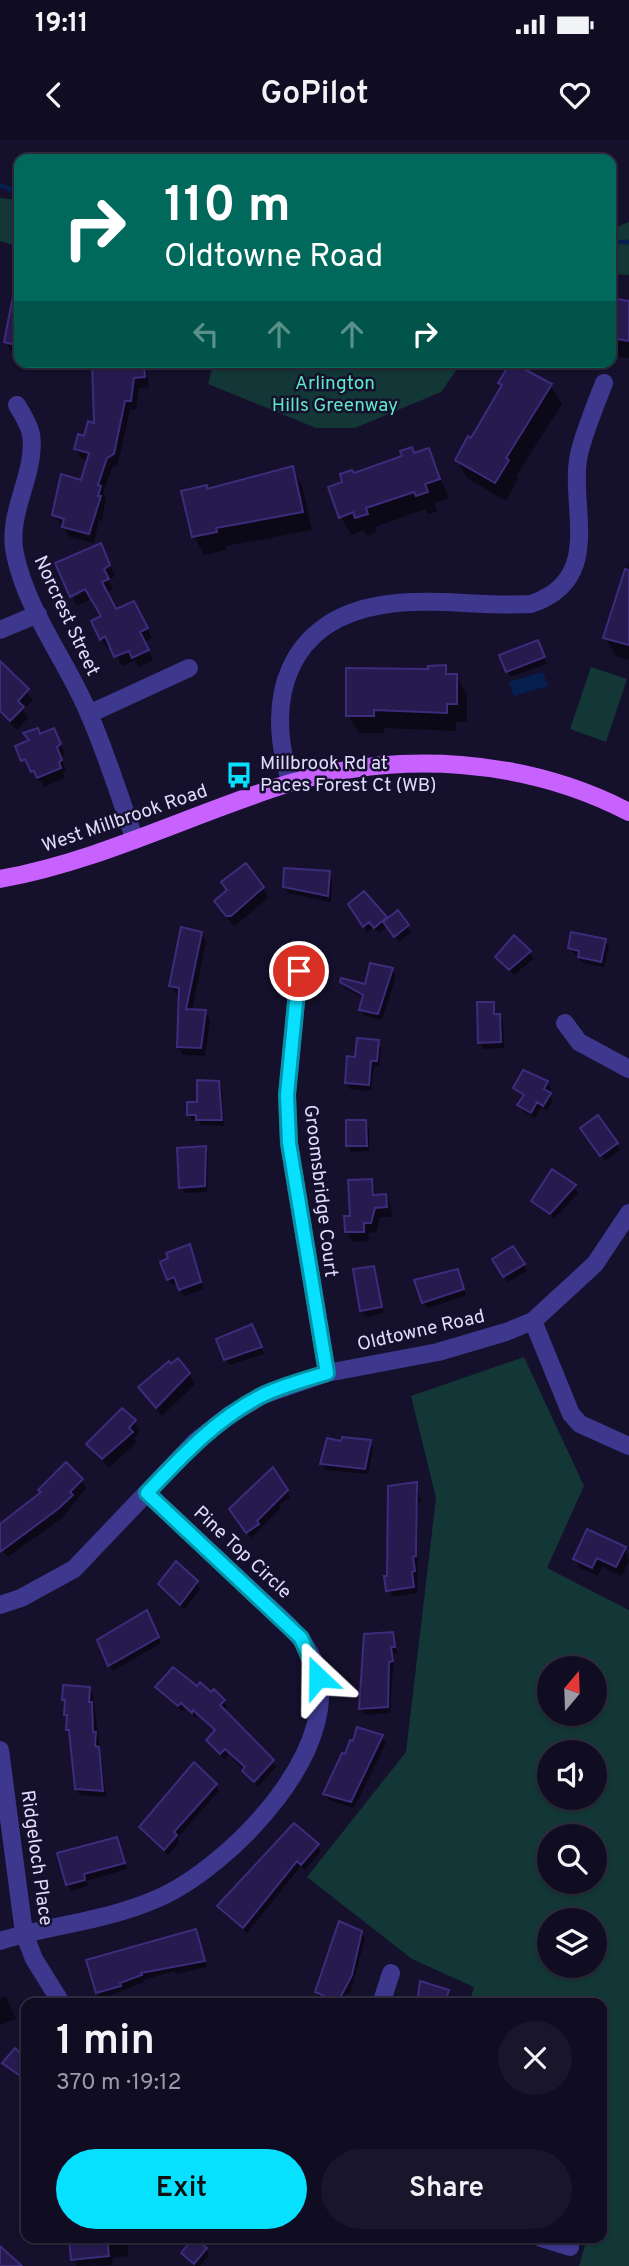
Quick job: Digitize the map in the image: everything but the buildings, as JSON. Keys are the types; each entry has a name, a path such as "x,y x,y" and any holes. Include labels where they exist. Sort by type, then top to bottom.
{"main road":[{"name":"West Millbrook Road","path":"0,879 68,863 291,783 391,764 441,762 511,771 566,785 629,812"}],"street":[{"path":"291,783 282,757 279,720 282,691 290,667 302,647 328,624 366,609 392,604 531,604 549,598 564,584 574,564 579,541 579,455 604,383"},
{"name":"Norcrest Street","path":"17,405 31,432 30,458 13,536 15,556 38,614 89,714 135,840"},
{"path":"0,630 38,614"},
{"path":"89,714 189,668"},
{"name":"Groomsbridge Court","path":"299,971 287,1095 289,1143 327,1373"},
{"path":"565,1023 579,1042 629,1069"},
{"name":"Oldtowne Road","path":"0,1605 21,1598 74,1569 196,1441 228,1416 263,1395 327,1373 438,1352 533,1321 595,1264 629,1213"},
{"path":"533,1321 571,1414 586,1427 629,1446"},
{"name":"Pine Top Circle","path":"0,1941 24,1933 115,1914 155,1900 182,1885 232,1846 281,1796 309,1748 319,1699 318,1677 301,1638 147,1493"},
{"name":"Ridgeloch Place","path":"0,1750 24,1933 34,1959 58,1998"},
{"path":"383,1998 391,1973"},
{"path":"557,2243 570,2247"}],"green space":[{"path":"0,198 14,199 14,245 0,241"},
{"path":"629,222 629,275 616,274 616,227"},
{"name":"Arlington Hills Greenway","path":"212,368 458,368 441,392 355,428 316,428 208,384"},
{"path":"591,667 627,679 606,742 570,729"},
{"path":"524,1357 584,1486 547,1568 629,1610 629,2266 579,2266 586,2243 607,2243 607,1998 471,1998 474,1987 412,1959 307,1877 406,1752 436,1498 411,1396"}],"water":[{"path":"543,672 548,686 514,696 509,682"}],"waterway":[{"path":"0,185 14,191"},
{"path":"616,242 629,242"}],"place":[{"name":"Millbrook Rd at Paces Forest Ct (WB)","path":"239,775"}],"route":[{"path":"299,971 287,1095 289,1143 308,1273 327,1373 263,1395 228,1416 196,1441 147,1493 301,1638 312,1656 318,1677"}]}
